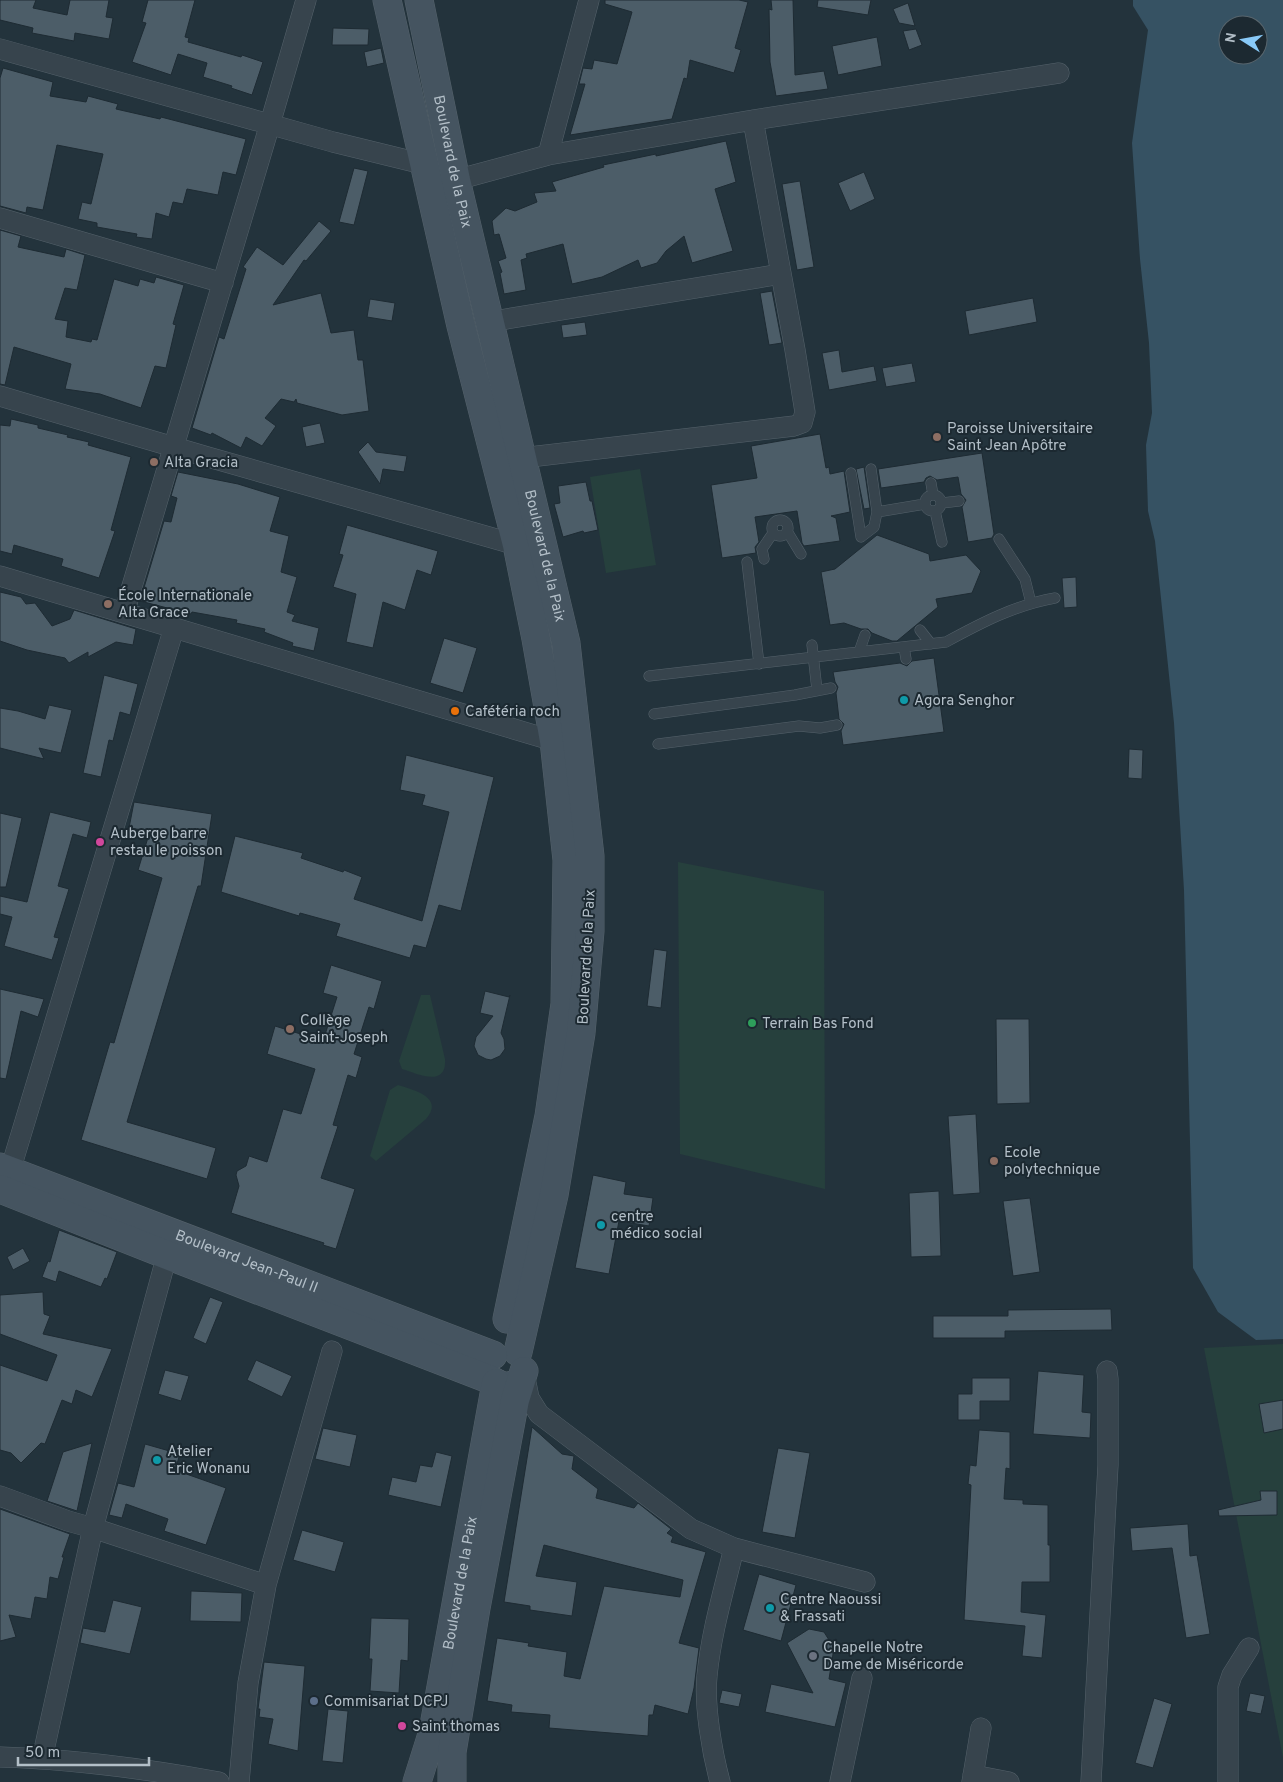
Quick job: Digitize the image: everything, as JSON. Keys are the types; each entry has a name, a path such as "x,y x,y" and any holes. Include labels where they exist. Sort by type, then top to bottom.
{"main road":[{"name":"Boulevard de la Paix","path":"387,0 461,326 529,542 566,643 590,856 590,931 582,1024 558,1118 433,1731 417,1782"},
{"name":"Boulevard de la Paix","path":"419,0 456,180 521,458 536,638 554,741 567,860 566,985 558,1118"},
{"name":"Boulevard Jean-Paul II","path":"2,1182 166,1255 506,1368"},
{"name":"Boulevard Jean-Paul II","path":"2,1182 506,1368"},
{"name":"Boulevard de la Paix","path":"452,1782 452,1752 476,1608 515,1400 506,1368"}],"street":[{"path":"124,613 306,0"},
{"path":"548,155 589,0"},
{"path":"0,49 333,142 423,164"},
{"path":"456,180 548,155 753,120 1059,73"},
{"path":"521,458 794,426 802,423 805,412 753,120"},
{"path":"0,218 222,284"},
{"path":"488,322 781,274"},
{"path":"0,396 173,447 529,542"},
{"path":"0,576 554,741"},
{"path":"2,1182 174,628"},
{"path":"42,1759 93,1528 166,1255"},
{"path":"239,1782 248,1683 266,1585 332,1351"},
{"path":"506,1368 545,1420 691,1529 734,1548 865,1582"},
{"path":"1091,1782 1108,1465 1107,1372"},
{"path":"0,1496 68,1521 266,1585"},
{"path":"720,1782 707,1710 706,1677 734,1548"},
{"path":"1228,1782 1228,1687 1232,1675 1249,1648"},
{"path":"840,1782 862,1678"},
{"path":"981,1728 972,1779 1009,1782"},
{"path":"0,1757 130,1767 219,1782"}],"lane":[{"path":"851,473 861,537 874,527 877,512 871,469"},
{"path":"931,483 933,495"},
{"path":"925,504 928,497 933,495 939,497 938,507 942,542"},
{"path":"925,504 929,510 959,501"},
{"path":"877,512 925,504"},
{"path":"764,560 762,548 773,533 772,526 778,518 788,526 787,531 800,554"},
{"path":"773,533 781,536 787,531"},
{"path":"999,540 1024,579 1031,602"},
{"path":"747,562 759,664"},
{"path":"649,676 946,642 1009,610 1031,602 1055,598"},
{"path":"920,630 931,644"},
{"path":"859,652 865,635"},
{"path":"812,645 817,690"},
{"path":"904,647 906,659"},
{"path":"654,714 795,695 831,688"},
{"path":"658,744 799,726 820,728 837,725"}],"green space":[{"path":"640,469 656,565 606,573 590,477"},
{"name":"Terrain Bas Fond","path":"678,862 824,891 825,1189 680,1154"},
{"path":"421,995 430,995 445,1059 441,1074 430,1077 402,1069 399,1061"},
{"path":"398,1085 425,1096 432,1105 431,1111 426,1119 376,1161 370,1156 390,1090"},
{"path":"1283,1344 1283,1758 1204,1348"}],"water":[{"path":"1133,0 1283,0 1283,1339 1256,1340 1218,1312 1193,1268 1184,890 1174,723 1155,541 1148,511 1146,445 1152,413 1149,343 1140,259 1132,143 1148,30 1133,6"}],"building":[{"path":"0,0 36,0 33,8 67,15 70,0 109,0 106,17 113,18 109,39 75,33 74,41 32,33 33,28 0,20"},
{"path":"148,0 195,0 185,37 189,38 188,42 263,62 252,95 231,88 232,86 203,77 207,63 178,54 171,75 132,62 146,23 142,22"},
{"path":"605,0 739,0 748,2 735,48 741,50 734,73 690,60 687,79 684,78 672,119 570,135 585,84 579,84 583,68 592,69 594,60 617,64 632,12 605,4"},
{"path":"771,0 793,0 795,75 824,71 828,89 776,96 770,62 769,9 772,10"},
{"path":"818,0 871,0 868,15 817,7"},
{"path":"908,3 915,26 899,23 893,9"},
{"path":"333,28 369,29 368,45 332,45"},
{"path":"916,29 922,45 909,50 903,31"},
{"path":"877,37 882,66 838,75 832,46"},
{"path":"381,48 384,63 367,67 364,52"},
{"path":"3,68 53,82 50,96 86,102 88,96 118,104 116,109 160,119 161,117 246,139 236,175 223,172 218,195 187,189 183,204 173,202 169,217 156,213 152,239 136,237 137,234 97,227 97,223 78,219 82,202 91,204 103,154 57,145 43,210 27,207 26,213 0,206 0,78"},
{"path":"726,141 736,182 715,189 733,251 692,263 684,236 666,251 657,263 641,268 638,260 602,277 572,284 563,244 526,254 527,258 521,260 526,290 504,294 500,273 502,272 498,261 506,258 499,234 494,235 492,221 506,208 515,211 537,202 534,193 556,191 552,182 604,167 603,165"},
{"path":"354,168 368,171 354,225 339,222"},
{"path":"864,172 875,199 850,211 838,183"},
{"path":"800,181 814,267 797,270 782,184"},
{"path":"319,221 331,231 306,261 304,260 273,305 321,293 331,333 354,330 358,360 363,360 369,411 342,415 297,403 296,399 294,402 281,399 265,418 276,426 262,446 246,437 241,448 212,433 211,435 192,428 219,337 224,339 246,269 243,267 257,247 283,265"},
{"path":"0,230 21,236 18,247 64,257 66,249 85,255 77,290 65,288 55,319 68,321 66,337 91,342 92,339 97,340 114,279 138,286 140,279 154,283 156,277 184,285 173,324 176,325 166,368 155,366 141,408 100,394 65,389 71,364 14,347 5,385 0,384"},
{"path":"772,291 782,343 769,345 760,293"},
{"path":"1033,298 1037,322 969,335 965,311"},
{"path":"370,299 395,303 392,321 367,317"},
{"path":"585,322 587,335 563,338 561,325"},
{"path":"839,350 842,372 874,366 877,381 829,390 822,353"},
{"path":"912,363 916,382 886,387 882,368"},
{"path":"11,419 38,425 38,428 68,435 67,437 89,442 88,445 131,457 111,530 115,531 99,578 61,566 63,559 14,545 12,554 0,551 0,425 10,426"},
{"path":"320,423 325,443 306,447 302,427"},
{"path":"820,434 826,468 829,467 830,474 844,471 850,512 831,516 836,518 840,541 804,546 797,511 755,517 759,542 755,547 756,553 722,558 711,485 757,478 751,446"},
{"path":"368,442 376,452 407,456 404,472 383,469 380,484 358,452"},
{"path":"982,453 994,534 992,538 968,542 962,507 966,500 961,494 958,477 937,480 930,476 924,482 881,488 878,469"},
{"path":"864,467 870,508 864,509 856,469"},
{"path":"178,472 238,484 280,497 270,531 289,536 281,572 297,577 287,612 295,615 292,621 319,628 314,651 292,646 293,643 264,632 265,629 236,623 237,620 192,612 191,614 140,601 164,521 171,522 177,498 171,496"},
{"path":"586,482 598,530 584,533 583,531 563,537 554,504 560,503 558,486"},
{"path":"347,525 438,551 431,575 417,570 405,610 383,602 373,648 346,642 356,594 333,587 343,555 339,554"},
{"path":"877,535 929,554 930,561 966,555 981,571 972,593 936,599 938,607 897,641 892,641 872,633 868,629 861,629 844,623 830,625 821,572 835,569"},
{"path":"1076,577 1077,607 1064,608 1062,578"},
{"path":"0,592 21,597 26,604 35,603 52,626 70,619 74,610 136,629 133,645 116,642 88,657 88,652 69,663 65,658 27,650 0,641"},
{"path":"444,638 477,648 463,693 430,683"},
{"name":"Agora Senghor","path":"934,658 944,732 843,745 841,731 844,724 839,719 836,693 838,687 833,672 900,663 907,666 912,661"},
{"path":"104,675 138,684 130,715 120,712 113,741 109,740 101,777 83,773"},
{"path":"49,705 72,710 61,753 39,748 44,759 0,748 0,708 45,719"},
{"path":"1129,749 1143,750 1142,779 1128,778"},
{"path":"406,755 494,777 461,911 439,905 426,948 414,945 410,958 336,936 340,924 300,913 299,916 221,892 235,836 303,853 301,858 362,877 354,899 422,921 449,812 422,805 425,795 400,790"},
{"path":"134,802 212,814 201,886 198,886 127,1122 216,1148 207,1179 81,1140 110,1042 114,1043 162,878 138,870 150,831 129,828"},
{"path":"50,812 91,822 87,838 73,834 58,886 69,889 54,937 59,938 52,960 4,946 12,917 0,914 0,896 27,902"},
{"path":"0,813 22,818 6,887 0,887"},
{"path":"654,949 667,951 661,1008 647,1006"},
{"path":"331,965 382,981 374,1009 369,1007 354,1054 362,1057 356,1078 348,1075 333,1125 338,1126 321,1178 355,1189 336,1249 323,1245 324,1243 231,1213 239,1186 236,1175 237,1171 246,1166 249,1156 267,1162 283,1109 301,1114 315,1069 267,1054 275,1026 323,1041 337,997 323,993"},
{"path":"0,989 44,999 38,1017 21,1011 6,1079 0,1078"},
{"path":"485,991 509,997 510,995 501,1033 505,1049 500,1056 491,1060 478,1055 474,1046 476,1037 493,1016 480,1013"},
{"path":"996,1019 1029,1019 1030,1103 997,1104"},
{"path":"976,1114 980,1193 953,1195 948,1116"},
{"name":"centre médico social","path":"593,1175 626,1182 624,1194 653,1198 649,1226 619,1221 609,1274 575,1268"},
{"path":"939,1191 941,1256 911,1257 909,1193"},
{"path":"1030,1198 1040,1272 1013,1276 1003,1201"},
{"path":"59,1230 117,1252 107,1279 105,1278 101,1287 59,1271 56,1282 42,1277 48,1261 50,1262"},
{"path":"23,1248 30,1261 13,1270 7,1257"},
{"path":"43,1292 44,1314 50,1316 43,1334 112,1349 92,1397 76,1390 72,1404 62,1400 45,1444 41,1443 21,1463 11,1453 0,1450 0,1365 47,1381 57,1355 0,1334 0,1295"},
{"path":"210,1297 223,1302 206,1344 193,1338"},
{"path":"1111,1309 1112,1330 1005,1331 1005,1338 933,1338 933,1316 1008,1316 1008,1310"},
{"path":"256,1360 292,1376 282,1397 247,1380"},
{"path":"165,1370 189,1376 181,1401 158,1394"},
{"path":"1038,1371 1084,1375 1082,1412 1091,1413 1090,1438 1033,1434"},
{"path":"972,1378 1010,1378 1010,1401 980,1401 980,1420 958,1420 958,1394 972,1394"},
{"path":"1283,1400 1283,1429 1264,1433 1259,1404"},
{"path":"532,1427 562,1454 574,1456 572,1469 598,1489 596,1498 634,1508 638,1503 671,1529 667,1533 673,1537 671,1542 706,1552 679,1643 699,1648 694,1688 688,1714 655,1705 653,1715 649,1715 648,1736 549,1728 550,1715 511,1712 512,1705 487,1701 497,1638 529,1643 528,1646 567,1652 564,1676 580,1679 604,1586 680,1597 683,1580 544,1545 536,1576 577,1582 572,1616 530,1610 530,1606 504,1602"},
{"path":"323,1428 357,1435 350,1467 315,1459"},
{"path":"979,1430 1010,1432 1010,1469 1006,1468 1004,1499 1023,1500 1023,1504 1048,1505 1050,1582 1022,1582 1021,1612 1046,1615 1042,1658 1022,1656 1025,1626 964,1620 971,1485 968,1484 970,1465 976,1466"},
{"path":"92,1443 77,1511 47,1501 63,1452"},
{"path":"145,1444 180,1454 175,1470 226,1488 206,1545 164,1531 168,1519 126,1504 122,1518 109,1515 118,1483 134,1487"},
{"path":"778,1448 810,1453 795,1538 762,1532"},
{"path":"436,1452 452,1456 441,1507 388,1495 392,1477 416,1482 420,1465 432,1467"},
{"path":"1260,1491 1277,1491 1277,1515 1219,1516 1218,1510 1261,1500"},
{"path":"0,1509 70,1534 62,1557 64,1557 58,1579 50,1577 47,1599 35,1597 31,1619 9,1615 16,1637 0,1641"},
{"path":"1188,1524 1190,1556 1197,1555 1210,1634 1186,1638 1172,1548 1132,1551 1130,1528"},
{"path":"302,1530 344,1542 335,1572 293,1560"},
{"name":"Centre Naoussi & Frassati","path":"759,1574 796,1585 781,1641 743,1630"},
{"path":"191,1591 242,1593 241,1622 190,1621"},
{"path":"113,1600 142,1607 130,1654 80,1643 83,1628 105,1632"},
{"path":"371,1618 409,1619 408,1661 401,1660 399,1693 370,1691 372,1659 369,1659"},
{"path":"809,1629 824,1632 834,1648 829,1679 846,1683 835,1727 765,1712 771,1684 813,1693 787,1643"},
{"path":"264,1662 305,1666 298,1751 268,1744 273,1719 259,1717 260,1709 258,1709"},
{"path":"722,1690 742,1694 739,1707 719,1703"},
{"path":"1250,1693 1265,1696 1261,1714 1246,1711"},
{"path":"1154,1698 1172,1704 1153,1768 1135,1763"},
{"path":"328,1709 348,1711 343,1763 322,1761"}],"place":[{"name":"Paroisse Universitaire Saint Jean Apôtre","path":"937,437"},
{"name":"Alta Gracia","path":"154,462"},
{"name":"École Internationale Alta Grace","path":"108,604"},
{"name":"Agora Senghor","path":"904,700"},
{"name":"Cafétéria roch","path":"455,711"},
{"name":"Auberge barre restau le poisson","path":"100,842"},
{"name":"Terrain Bas Fond","path":"752,1023"},
{"name":"Collège Saint-Joseph","path":"290,1029"},
{"name":"Ecole polytechnique","path":"994,1161"},
{"name":"centre médico social","path":"601,1225"},
{"name":"Atelier Eric Wonanu","path":"157,1460"},
{"name":"Centre Naoussi & Frassati","path":"770,1608"},
{"name":"Chapelle Notre Dame de Miséricorde","path":"813,1656"},
{"name":"Commisariat DCPJ","path":"314,1701"},
{"name":"Saint thomas","path":"402,1726"}]}
